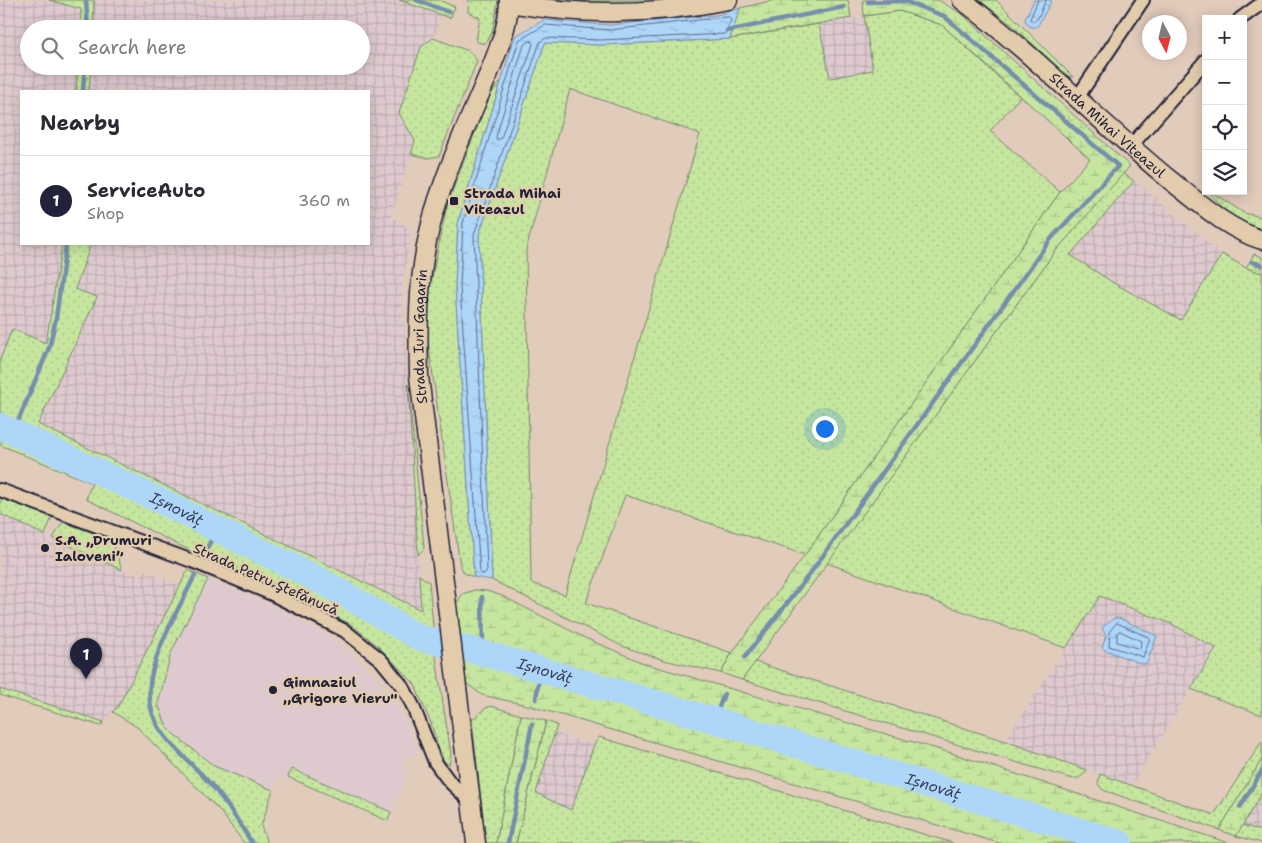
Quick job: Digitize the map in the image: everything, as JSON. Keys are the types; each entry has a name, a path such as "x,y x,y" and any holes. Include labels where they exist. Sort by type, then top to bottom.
{"main road":[{"path":"509,2 553,11 595,13 674,7 728,0"},
{"name":"Strada Mihai Viteazul","path":"962,0 1008,36 1130,147 1208,210 1236,228 1262,240"},
{"name":"Strada Iuri Gagarin","path":"476,843 419,376 418,324 421,269 433,212 496,54 509,2"}],"street":[{"path":"1077,98 1144,0"},
{"path":"1245,15 1262,2"},
{"path":"1130,147 1202,65"},
{"name":"Strada Petru Ştefănucă","path":"0,490 192,561 272,594 345,631 381,660 403,687 412,704 435,762 449,781 471,802"}],"shaded area":[{"path":"0,0 49,0 81,9 80,20 20,20 20,75 77,75 76,90 20,90 20,245 62,245 46,344 0,360"},
{"path":"94,0 399,0 442,15 433,38 421,47 399,113 415,141 391,217 411,229 402,286 421,610 38,424 97,297 75,289 91,245 370,245 370,90 89,90 90,75 370,75 370,20 93,20"},
{"path":"864,16 873,70 829,78 819,24"},
{"path":"1134,181 1222,254 1182,320 1117,285 1069,255"},
{"path":"0,514 122,570 141,577 144,570 179,585 165,618 119,705 104,722 0,689"},
{"name":"Gimnaziul ,,Grigore Vieru\"","path":"208,579 264,601 335,640 375,676 407,723 417,752 412,756 406,756 402,765 408,775 391,812 292,770 287,780 279,776 273,790 214,766 167,727 158,704 171,653"},
{"path":"1100,596 1172,624 1216,648 1132,785 1005,741"},
{"path":"555,733 594,745 571,811 536,793"},
{"path":"1262,793 1262,831 1242,825"}],"green space":[{"path":"49,0 94,0 93,20 80,20 81,9"},
{"path":"399,0 439,0 455,7 450,18"},
{"path":"469,0 498,0 494,24 488,40 484,44 476,41 480,18 468,12"},
{"path":"542,0 667,0 590,6"},
{"path":"775,0 848,0 851,18 730,39 740,8"},
{"path":"863,0 938,0 962,14 1130,166 1054,253 742,680 721,673 732,653 805,555 1060,192 1090,159 942,25 900,11 864,16"},
{"path":"979,0 996,0 1073,77 1067,76 1012,25"},
{"path":"900,11 942,25 1020,97 990,131 1060,192 805,555 625,495 586,603 732,653 721,673 664,660 622,646 492,580 479,235 545,43 601,45 730,39 819,24 830,78 873,70 864,16","holes":["570,89 700,134 565,595 531,583 526,250"]},
{"path":"433,38 469,51 477,61 439,156 428,158 411,154 415,141 399,113 421,47"},
{"path":"77,75 90,75 89,90 76,90"},
{"path":"501,81 458,222 455,287 474,577 464,573 460,565 427,334 429,292 447,205 489,96"},
{"path":"1122,173 1134,181 1070,255 1117,285 1181,320 1222,254 1246,268 1262,273 1262,715 1191,689 1216,648 1172,624 1100,596 1066,648 827,563 1054,253"},
{"path":"1212,195 1216,195 1244,213 1262,217 1262,230 1239,220 1225,210"},
{"path":"62,245 91,245 75,289 97,297 38,424 421,610 419,575 429,582 436,658 451,755 449,765 444,761 438,747 431,723 414,683 377,645 349,623 197,554 86,499 92,483 0,445 0,360 12,329 46,343"},
{"path":"1254,254 1262,257 1262,273 1246,268"},
{"path":"408,384 424,548 418,555"},
{"path":"0,498 52,517 45,535 0,514"},
{"path":"63,522 112,540 122,570 53,538"},
{"path":"188,570 208,579 171,653 158,704 167,727 214,766 273,790 261,826 267,843 244,843 220,811 137,727 113,712 119,705"},
{"path":"474,590 487,591 502,596 585,638 646,664 951,753 1229,843 999,843 527,705 482,695 466,683 456,603 463,594"},
{"path":"755,662 1005,741 1087,770 1078,778 1068,778 742,680"},
{"path":"0,689 104,722 101,726 12,699 0,695"},
{"path":"491,706 521,715 496,843 486,843 472,720 484,709"},
{"path":"521,715 546,721 516,843 496,843"},
{"path":"546,721 557,725 536,793 571,810 594,745 599,737 953,843 516,843"},
{"path":"1262,741 1262,759 1219,830 1103,790 1098,784 1100,774 1214,815"},
{"path":"1262,759 1262,793 1236,836 1219,830"},
{"path":"292,769 391,812 388,821 288,777"},
{"path":"1242,825 1262,831 1262,843 1236,836"}],"water":[{"path":"1034,0 1051,0 1051,2 1037,27 1031,27 1025,19"},
{"path":"740,8 730,39 601,45 545,43 479,235 492,580 474,577 455,287 458,222 515,36 544,20 609,25 717,15"},
{"path":"1114,618 1119,618 1157,636 1147,663 1143,664 1102,648 1106,636 1102,628"}],"waterway":[{"path":"86,0 87,20"},
{"path":"416,0 449,12"},
{"path":"745,657 809,575 1050,240 1118,166 944,16 904,1 868,2"},
{"path":"727,31 844,7"},
{"path":"83,90 84,75"},
{"path":"13,433 49,348 56,318 66,245"},
{"path":"1252,262 1262,265"},
{"name":"Ișnovăț","path":"0,426 167,504 327,584 420,638 483,653 714,720 1120,843"},
{"path":"205,553 216,529"},
{"path":"195,575 168,629 155,662 150,684 150,702 154,718 162,732 218,794 234,814 252,843"},
{"path":"482,597 483,653"},
{"path":"536,699 540,670"},
{"path":"714,720 724,694"},
{"path":"508,843 532,724"},
{"path":"1240,807 1262,771"}],"place":[{"name":"Strada Mihai Viteazul","path":"454,201"},
{"name":"S.A. „Drumuri Ialoveni”","path":"45,548"},
{"name":"ServiceAuto","path":"86,679"},
{"name":"Gimnaziul ,,Grigore Vieru\"","path":"273,690"}]}
